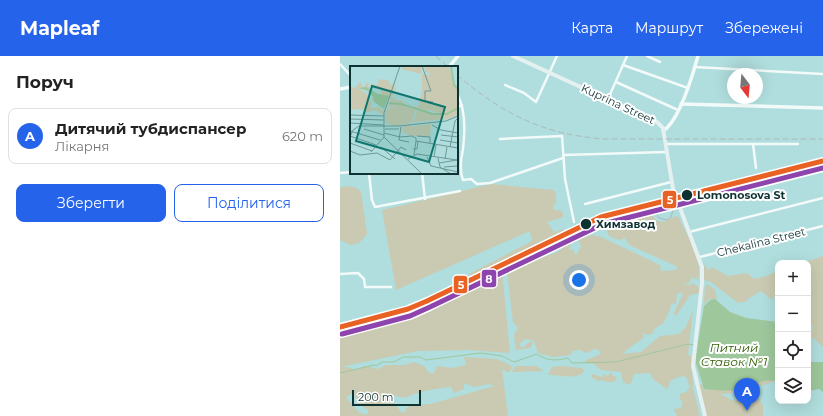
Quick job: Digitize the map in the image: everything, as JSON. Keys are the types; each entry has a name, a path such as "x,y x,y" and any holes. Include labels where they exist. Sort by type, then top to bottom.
{"main road":[{"name":"Kuprina Street","path":"513,56 657,122 663,131 671,182 678,205 700,257 702,283 693,366 704,416"}],"street":[{"path":"450,66 458,56"},
{"path":"505,85 524,93 536,102 557,56"},
{"path":"608,99 627,56"},
{"path":"647,56 660,62"},
{"path":"663,131 669,126 681,104 688,88 698,56"},
{"path":"340,64 350,75"},
{"path":"623,65 688,88"},
{"path":"695,67 823,74"},
{"name":"Kuprina Street","path":"616,82 678,110"},
{"path":"340,89 350,87"},
{"path":"458,96 462,105 464,134 461,162 463,180 471,179 477,184 490,183 563,157 666,152"},
{"path":"681,104 823,108"},
{"path":"458,107 462,105"},
{"path":"500,138 562,136 565,179 574,222"},
{"path":"665,144 798,144"},
{"path":"754,144 756,168"},
{"path":"678,205 823,169"},
{"path":"340,173 350,172"},
{"path":"369,174 372,200 375,207 425,199 460,191"},
{"path":"422,174 425,199"},
{"path":"585,204 671,182"},
{"path":"689,232 823,198"},
{"name":"Chekalina Street","path":"700,257 823,226"},
{"path":"340,274 358,273 364,279 365,287 391,287"}],"shaded area":[{"path":"491,184 553,190 556,192 556,204 553,205 553,210 560,210 563,213 563,217 547,222 554,232 563,229 562,231 472,276 469,274 532,241 530,231 396,290 382,210"},
{"path":"347,186 357,188 361,192 367,234 359,243 351,245 340,240 340,188"},
{"path":"648,207 653,209 654,218 660,222 678,216 696,255 699,272 698,280 692,277 689,283 683,284 690,285 692,283 699,287 699,293 690,295 676,316 674,313 683,294 681,292 677,294 676,304 672,303 662,324 655,328 653,333 648,335 643,333 644,337 623,354 641,352 660,336 679,334 686,327 693,310 688,354 691,357 693,387 687,394 693,388 700,416 677,416 674,409 681,408 683,401 680,400 680,394 686,392 690,387 686,377 682,376 671,380 667,389 653,379 650,373 634,374 630,385 623,382 621,372 601,370 594,364 585,363 586,360 601,354 599,350 594,349 587,353 580,350 573,351 570,355 553,357 538,353 534,341 526,339 520,343 520,346 522,348 531,341 533,343 530,348 516,350 514,335 518,328 513,322 507,270 558,252 562,249 563,245 571,244 569,249 573,250 576,255 581,247 578,239 592,235 601,237 660,265 661,271 677,270 676,266 629,245 625,238 619,240 609,236 606,228 559,243 557,241 605,219"},
{"path":"823,256 823,347 811,336 813,327 811,324 811,260"},
{"path":"702,264 705,265 707,269 710,270 712,267 728,276 747,273 754,279 775,272 775,294 772,300 761,291 749,298 747,301 738,303 711,282 704,280"},
{"path":"502,272 510,353 469,350 418,351 340,367 340,336 409,318"},
{"path":"707,284 715,290 717,299 709,299 704,304 705,286"},
{"path":"464,357 497,359 512,366 510,372 502,369 508,416 340,416 340,367 348,367 356,370 365,366 378,369 386,365 405,365 414,362 424,366 429,373 434,373 437,366 452,368 466,365","holes":["464,383 474,387 490,384 494,386 431,404 412,405 406,408 406,412 401,412 387,394 406,398 420,392 451,387 454,393 464,389","353,392 359,404 368,410 368,414 358,411 346,398"]},
{"path":"515,366 536,366 544,371 512,372"},
{"path":"561,366 582,368 584,371 577,376 548,375 552,367"},
{"path":"611,372 613,376 617,377 614,382 607,382 603,380 599,381 591,377 592,374 602,377 604,374 608,376"},
{"path":"754,374 775,381 737,393 720,394 734,401 746,397 747,393 754,392 763,405 763,416 705,416 698,384 701,384 707,391 708,389"}],"water":[{"name":"Питний Ставок №1","path":"715,299 730,312 746,318 775,322 775,382 769,380 760,382 737,390 704,389 695,360 704,306 710,300"},
{"path":"811,362 823,362 823,392 819,389 811,390"}],"waterway":[{"path":"340,373 374,365 376,366 382,362 394,362 403,357 420,357 426,360 481,353 502,356 514,362 537,354 552,360 568,358 572,363 616,362 688,344 694,345"}],"tram line":[{"path":"644,204 653,208 659,218 667,220 671,217 673,210 668,202 664,201"}],"railway":[{"path":"436,56 447,66"},
{"path":"458,76 491,101 525,120 563,133 583,137 605,139 823,139"}],"transit line":[{"name":"5","path":"340,327 408,309 427,301 601,217 823,161"},
{"name":"8","path":"342,334 410,316 603,224 823,168"}],"place":[{"name":"Lomonosova St","path":"687,195"},
{"name":"Химзавод","path":"586,224"},
{"name":"Дитячий тубдиспансер","path":"747,411"}]}
